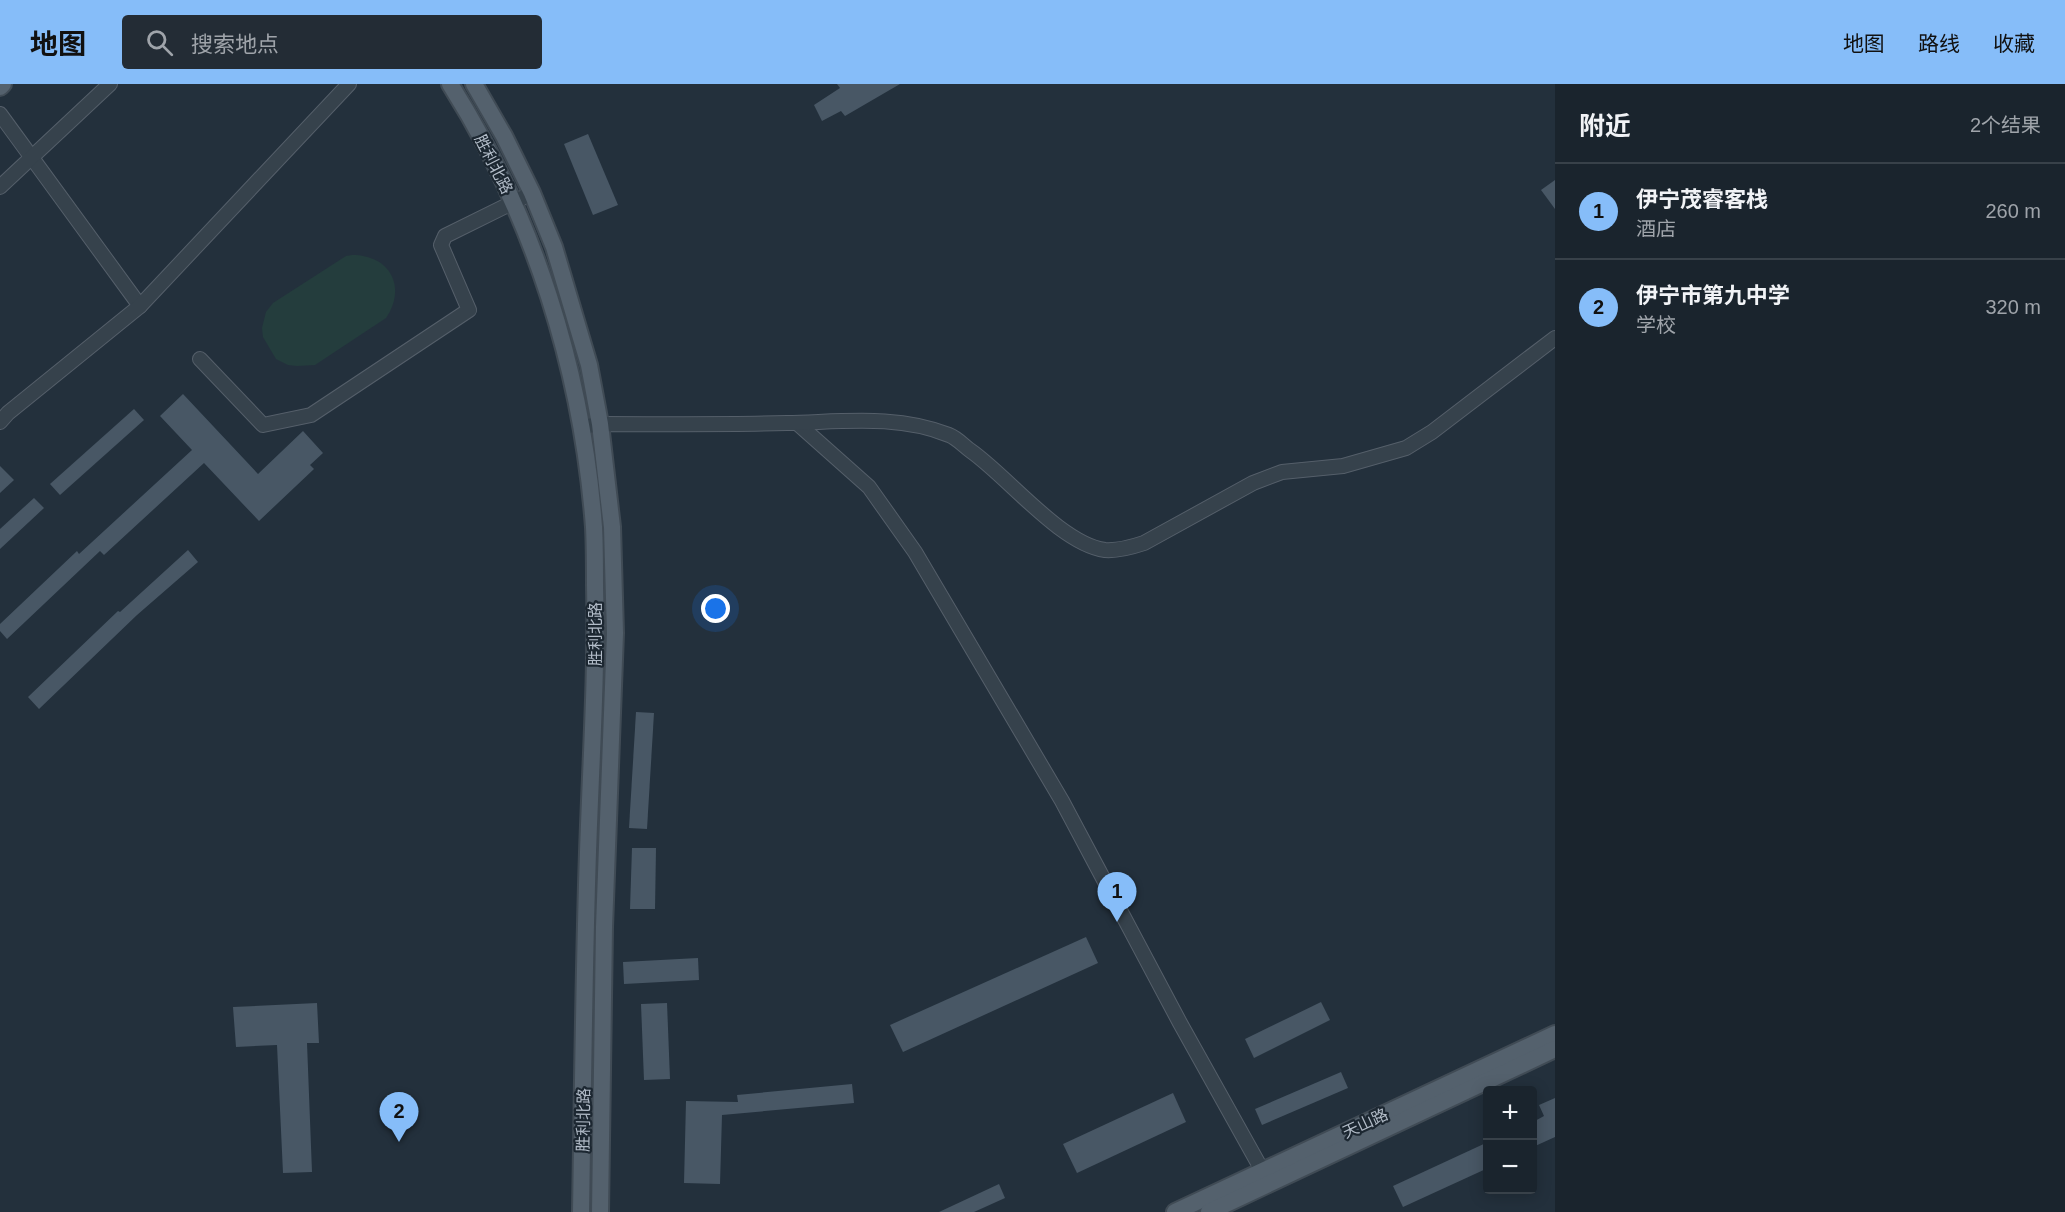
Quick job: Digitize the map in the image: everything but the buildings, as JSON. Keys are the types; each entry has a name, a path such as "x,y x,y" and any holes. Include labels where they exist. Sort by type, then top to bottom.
{"main road":[{"name":"胜利北路","path":"450,84 486,144 513,203 553,307 570,367 582,427 594,527 596,632 586,930 581,1212"},
{"name":"胜利北路","path":"474,84 504,136 532,193 554,247 589,365 600,424 612,527 615,633 604,927 600,1212"},
{"name":"天山路","path":"1175,1212 1266,1177 1552,1046"},
{"name":"天山路","path":"1209,1212 1266,1177"}],"street":[{"path":"0,187 110,84"},
{"path":"0,422 8,413 140,306 349,84"},
{"path":"0,114 140,306"},
{"path":"200,359 263,425 311,415 469,310 441,245 445,236 532,193"},
{"path":"582,427 600,424 797,423 873,419 917,426 950,436 980,457 1058,527 1087,546 1106,550 1125,549 1144,543 1253,483 1282,472 1343,466 1406,448 1432,432 1555,338"},
{"path":"797,423 869,487 915,552 1062,801 1180,1023 1266,1177"}],"green space":[{"path":"346,256 376,260 391,275 395,295 386,318 315,365 288,365 276,359 263,337 262,328 266,312 273,303"}],"place":[{"name":"伊宁茂睿客栈","path":"1117,922"},
{"name":"伊宁市第九中学","path":"399,1142"}]}
